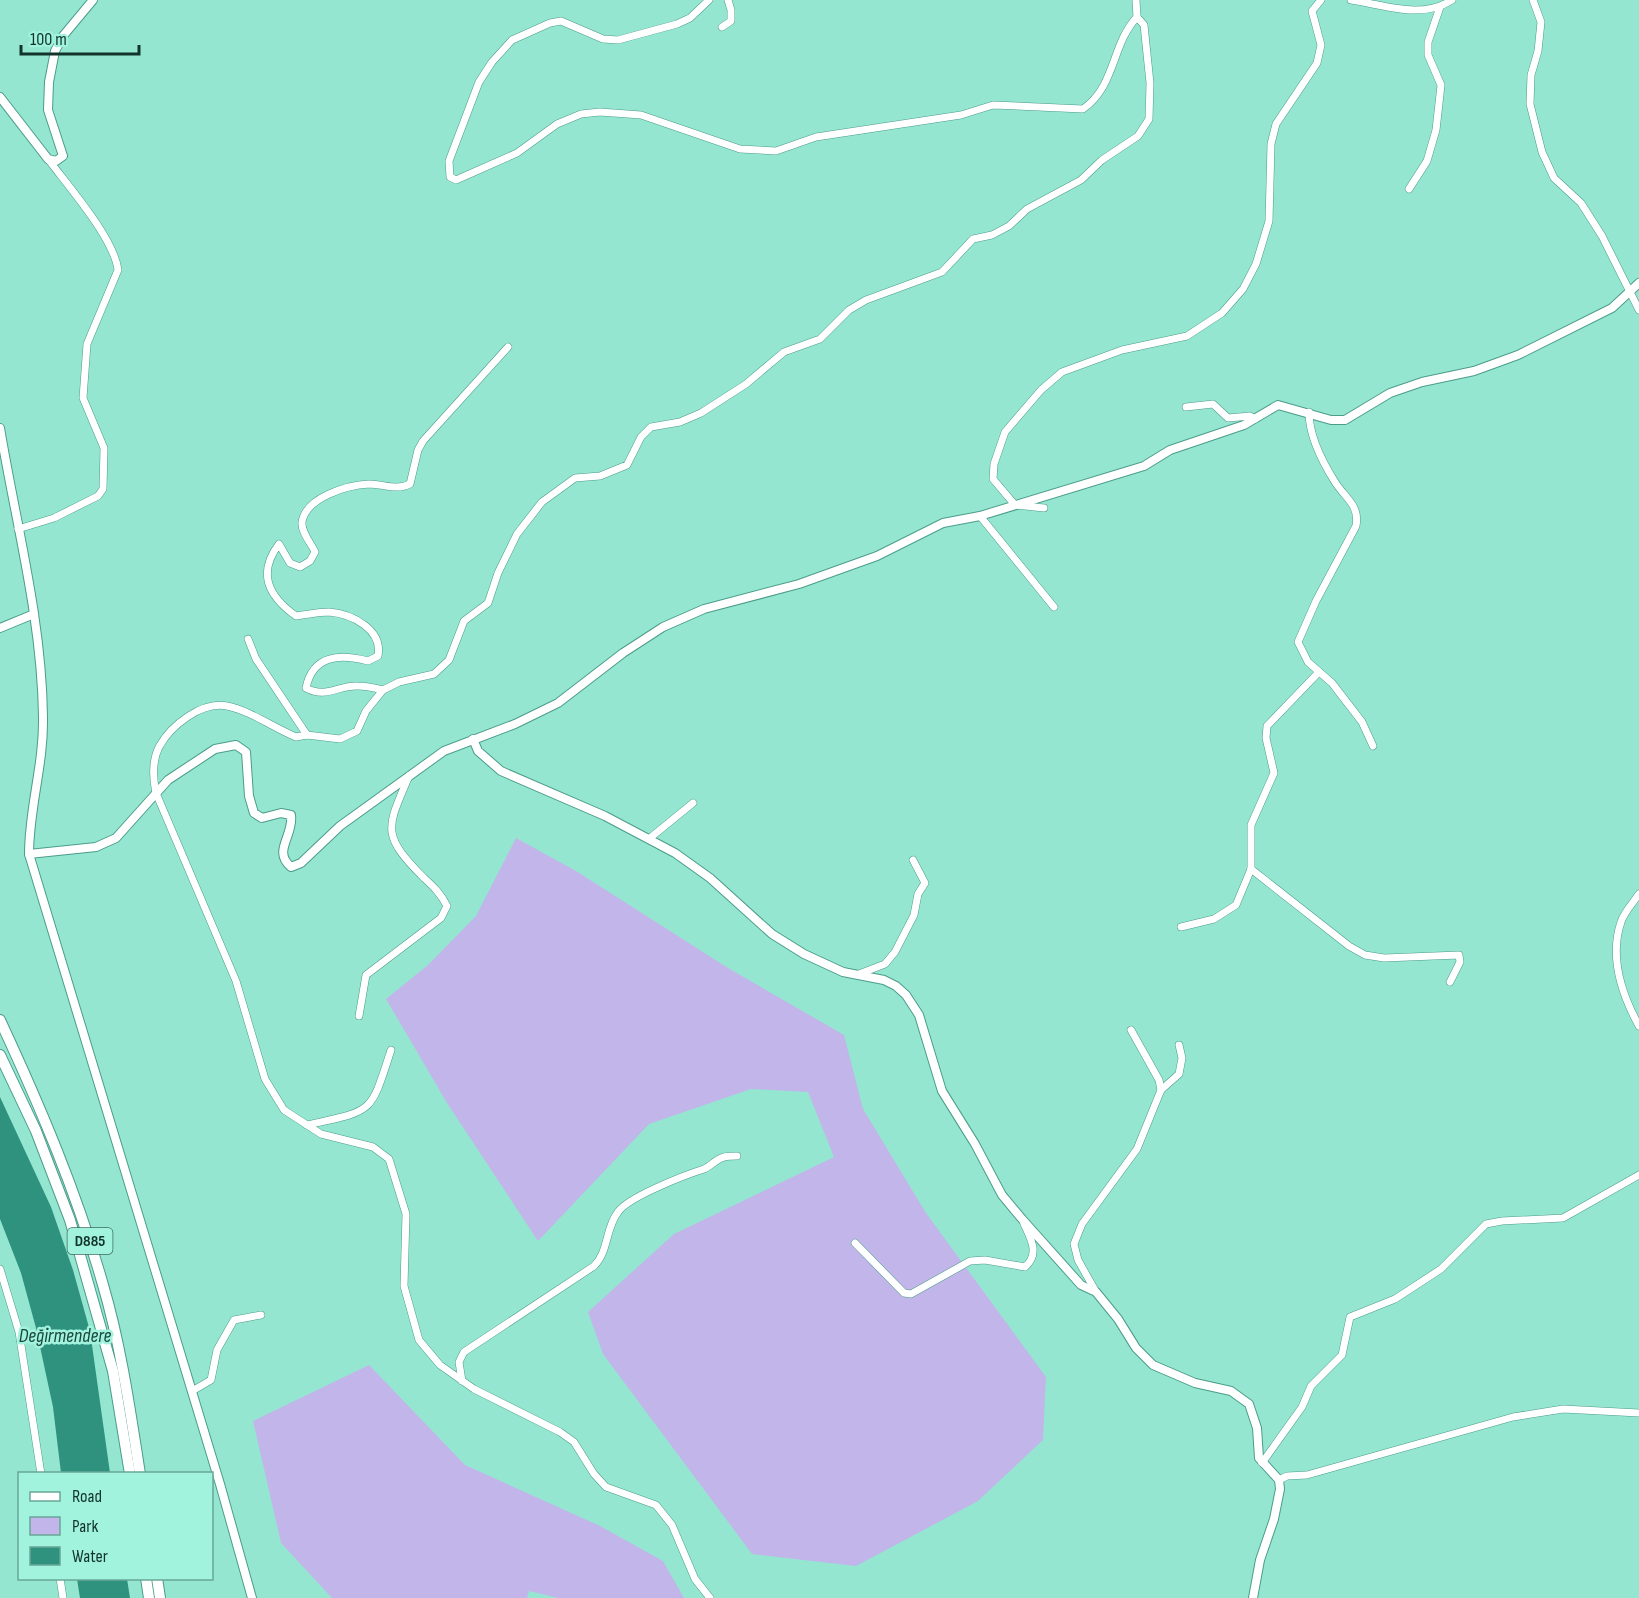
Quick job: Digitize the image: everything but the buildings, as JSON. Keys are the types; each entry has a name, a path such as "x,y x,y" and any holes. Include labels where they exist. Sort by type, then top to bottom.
{"highway":[{"name":"D885","path":"0,1020 32,1089 76,1199 104,1287 125,1376 140,1472"},
{"name":"D885","path":"0,1055 36,1131 70,1220 113,1371 130,1472"},
{"path":"146,1580 149,1598"},
{"path":"156,1580 159,1598"}],"street":[{"path":"48,159 56,161 63,156 48,110 47,98 55,51 63,36 93,0"},
{"path":"709,0 690,18 677,24 618,40 603,39 561,21 550,23 512,40 479,82 450,161 450,177 456,180 517,153 557,124 581,114 600,112 641,116 740,149 776,151 816,137 961,115 993,105 1083,109 1094,101 1109,79 1119,43 1137,17"},
{"path":"722,27 730,21 731,10 728,0"},
{"path":"710,1598 695,1579 672,1525 656,1505 606,1487 594,1474 574,1442 560,1432 462,1380 440,1365 419,1340 404,1286 406,1214 389,1159 374,1147 321,1134 284,1110 265,1078 237,981 156,793 153,776 158,749 171,730 190,715 212,705 228,706 296,737 307,735 340,739 357,731 366,711 383,690 399,682 434,674 448,660 464,621 488,603 498,573 517,534 542,502 561,486 575,478 600,476 627,465 641,437 651,427 680,422 701,413 746,384 784,352 820,339 849,310 866,300 942,272 973,239 992,235 1009,226 1027,209 1081,180 1102,160 1138,136 1149,119 1150,83 1144,25 1137,17 1136,0"},
{"path":"1044,508 1015,505 993,479 994,464 1005,432 1041,390 1062,372 1122,350 1186,336 1222,313 1243,289 1256,264 1269,221 1271,144 1276,124 1317,63 1321,45 1312,20 1312,11 1321,0"},
{"path":"1352,0 1415,11 1440,7 1452,0"},
{"path":"1533,0 1541,22 1538,51 1531,75 1530,104 1542,152 1554,178 1581,203 1602,236 1639,310"},
{"path":"1409,189 1427,161 1436,130 1441,85 1428,55 1428,49 1440,7"},
{"path":"0,97 85,208 116,258 118,270 87,344 83,398 104,448 103,489 98,496 54,518 18,529"},
{"path":"29,854 96,847 116,838 168,780 215,749 236,745 246,752 249,796 254,813 262,818 281,813 291,816 292,826 281,850 284,861 291,867 301,863 340,826 444,751 515,724 558,703 623,653 663,627 704,609 799,584 877,556 943,523 980,516 1143,466 1170,450 1244,425 1278,405 1331,420 1345,420 1390,393 1422,382 1474,371 1518,355 1606,311 1639,283"},
{"path":"383,690 358,686 326,694 316,693 306,688 309,677 333,656 368,661 378,656 380,645 376,635 349,617 328,612 296,616 287,610 268,584 266,573 268,562 279,544 290,563 300,567 310,561 315,552 304,534 302,523 306,512 322,498 365,484 399,489 410,484 418,450 423,441 508,346"},
{"path":"1186,407 1213,404 1228,418 1250,416 1255,419"},
{"path":"1309,412 1311,429 1329,471 1358,512 1356,526 1299,636 1300,648 1318,673 1332,683 1362,722 1373,747"},
{"path":"0,428 39,640 43,719 39,773 29,822 29,854 192,1391 252,1598"},
{"path":"980,516 1053,607"},
{"path":"0,627 34,614"},
{"path":"248,639 256,659 307,735"},
{"path":"1181,927 1214,919 1230,911 1236,905 1251,869 1251,825 1274,773 1266,738 1267,726 1318,673"},
{"path":"472,739 477,751 501,771 590,809 650,838 710,878 772,934 816,961 896,986 913,1005 942,1091 975,1144 1002,1195 1081,1285 1096,1292"},
{"path":"359,1016 366,975 441,918 447,906 442,894 422,875 393,840 390,831 390,821 409,776"},
{"path":"650,838 693,803"},
{"path":"856,975 885,964 895,952 914,915 918,894 925,883 913,860"},
{"path":"1251,869 1349,946 1365,955 1384,958 1459,955 1460,962 1450,982"},
{"path":"1639,894 1621,921 1616,953 1625,997 1639,1026"},
{"path":"1131,1030 1159,1080 1161,1090"},
{"path":"1179,1045 1182,1058 1179,1074 1161,1090 1137,1149 1082,1224 1074,1244 1078,1260 1096,1292 1136,1348 1153,1365 1195,1383 1231,1391 1249,1404 1257,1428 1262,1463 1279,1480"},
{"path":"307,1125 357,1114 369,1107 378,1092 392,1050"},
{"path":"462,1380 459,1362 464,1352 594,1266 602,1258 613,1220 619,1209 633,1199 657,1190 675,1179 706,1168 723,1157 738,1156"},
{"path":"1262,1463 1302,1407 1311,1386 1342,1355 1350,1317 1395,1299 1441,1269 1486,1224 1563,1218 1639,1175"},
{"path":"855,1243 904,1293 911,1294 970,1261 985,1260 1025,1267 1033,1256 1034,1245 1022,1219"},
{"path":"0,1269 19,1332 41,1472"},
{"path":"192,1391 211,1380 217,1350 234,1320 261,1315"},
{"path":"1279,1480 1287,1476 1307,1475 1513,1417 1563,1409 1639,1413"},
{"path":"1253,1598 1260,1560 1274,1519 1279,1480"},
{"path":"60,1580 63,1598"}],"green space":[{"path":"516,838 576,871 728,968 844,1035 863,1109 926,1213 1046,1377 1043,1440 978,1501 856,1566 752,1554 603,1354 588,1312 674,1234 834,1157 808,1092 751,1089 649,1124 538,1241 447,1103 386,999 428,965 476,916"},
{"path":"369,1365 465,1465 600,1526 663,1561 684,1598 558,1598 529,1591 527,1598 332,1598 281,1543 253,1421"}],"water":[{"name":"Değirmendere","path":"0,1097 51,1207 73,1270 90,1331 110,1472 61,1472 53,1407 36,1328 21,1273 0,1219"},
{"path":"77,1580 127,1580 130,1598 80,1598"}]}
